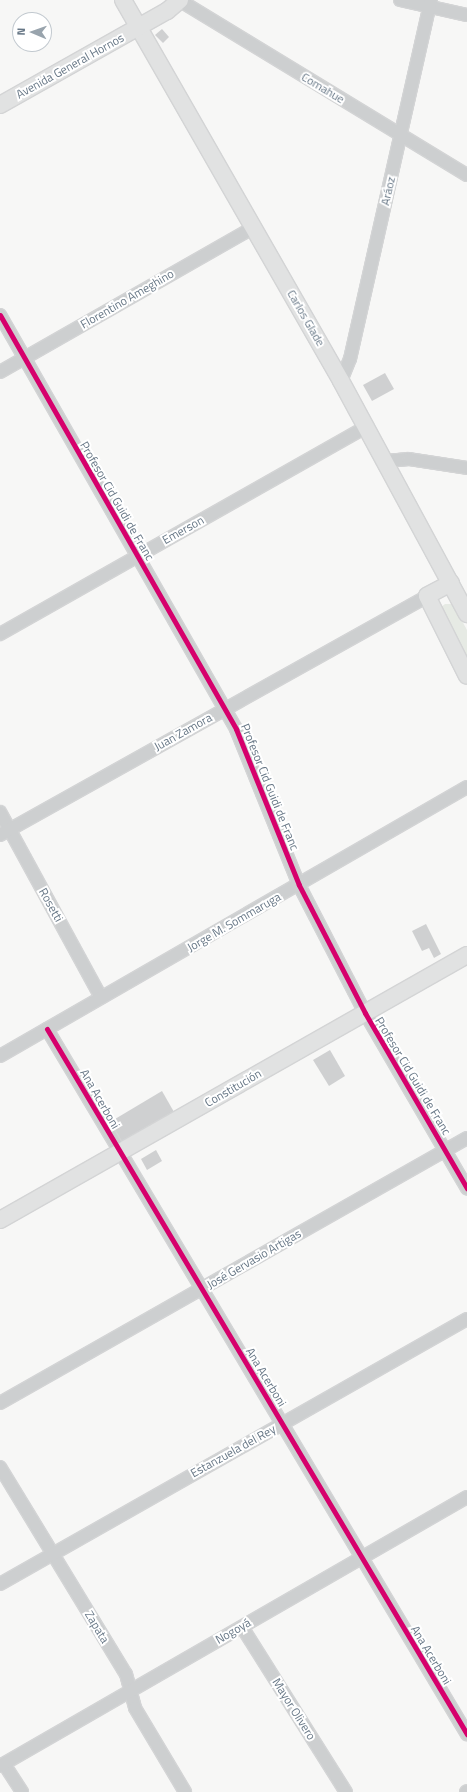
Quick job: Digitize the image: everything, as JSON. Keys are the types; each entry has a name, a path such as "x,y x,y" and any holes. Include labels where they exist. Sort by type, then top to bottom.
{"street":[{"name":"Carlos Glade","path":"124,0 367,426 467,614"},
{"name":"Avenida General Hornos","path":"0,105 167,11 180,0"},
{"name":"Comahue","path":"180,0 467,175"},
{"path":"400,0 431,3 467,14"},
{"name":"Aráoz","path":"341,381 350,358 431,3"},
{"name":"Florentino Ameghino","path":"0,372 254,227"},
{"name":"Profesor Cid Guidi de Franc","path":"0,315 225,709 243,746 299,885 365,1013 467,1188"},
{"name":"Emerson","path":"0,634 367,426"},
{"path":"386,461 409,459 467,468"},
{"name":"Juan Zamora","path":"5,832 451,583"},
{"path":"427,596 467,676"},
{"name":"Jorge M. Sommaruga","path":"0,1056 467,787"},
{"name":"Rosetti","path":"0,812 5,832 101,998"},
{"name":"Constitución","path":"0,1220 467,955"},
{"name":"Ana Acerboni","path":"47,1029 467,1734"},
{"name":"José Gervasio Artigas","path":"0,1403 467,1138"},
{"name":"Estanzuela del Rey","path":"0,1584 52,1553 467,1319"},
{"name":"Zapata","path":"0,1466 126,1674 135,1708 185,1792"},
{"name":"Nogoyá","path":"2,1765 131,1689 242,1627 467,1497"},
{"name":"Mayor Olivero","path":"242,1627 346,1792"},
{"path":"2,1765 22,1792"}],"shaded area":[{"path":"445,604 451,604 455,608 467,630 467,669 440,608"}],"building":[{"path":"162,29 169,37 163,43 155,35"},
{"path":"385,373 394,389 372,401 363,385"},
{"path":"426,924 441,954 434,958 429,948 422,951 412,931"},
{"path":"330,1050 345,1076 329,1086 313,1060"},
{"path":"162,1091 174,1112 122,1142 110,1122"},
{"path":"156,1150 162,1161 147,1170 141,1159"}],"cycle path":[{"path":"0,315 236,729 299,885 365,1013 467,1188"},
{"path":"47,1029 467,1734"}]}
